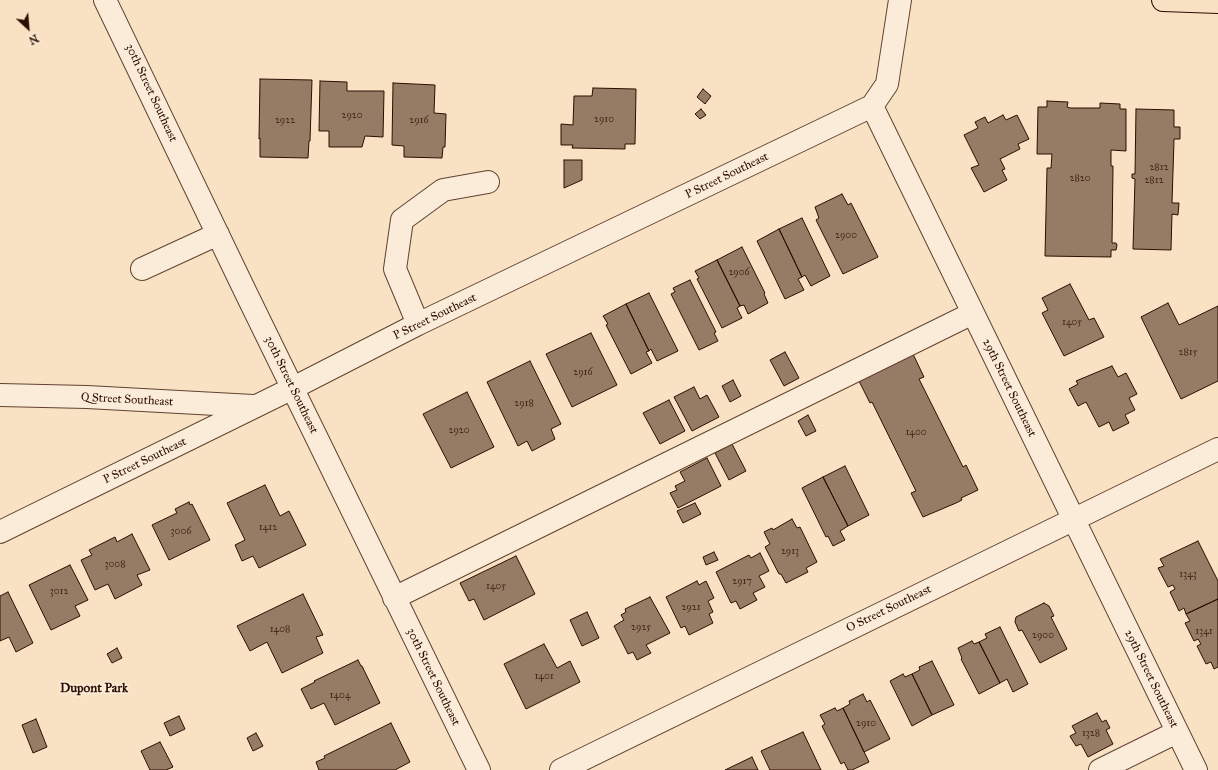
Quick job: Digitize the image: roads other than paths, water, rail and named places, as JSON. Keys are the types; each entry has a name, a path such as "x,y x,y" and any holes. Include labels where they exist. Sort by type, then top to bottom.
{"highway":[{"path":"1163,0 1218,2"}],"street":[{"name":"30th Street Southeast","path":"105,0 394,598 479,770"},
{"path":"872,106 888,84 900,0"},
{"name":"29th Street Southeast","path":"872,106 1196,770"},
{"name":"P Street Southeast","path":"0,532 293,388 418,324 872,106"},
{"path":"418,324 395,269 402,220 443,190 488,182"},
{"path":"142,269 218,234"},
{"path":"394,598 972,313"},
{"name":"Q Street Southeast","path":"0,395 87,397 255,406"},
{"name":"O Street Southeast","path":"561,770 1218,449"},
{"path":"1100,770 1177,732"}],"district":[{"name":"Dupont Park","path":"94,689"}]}
